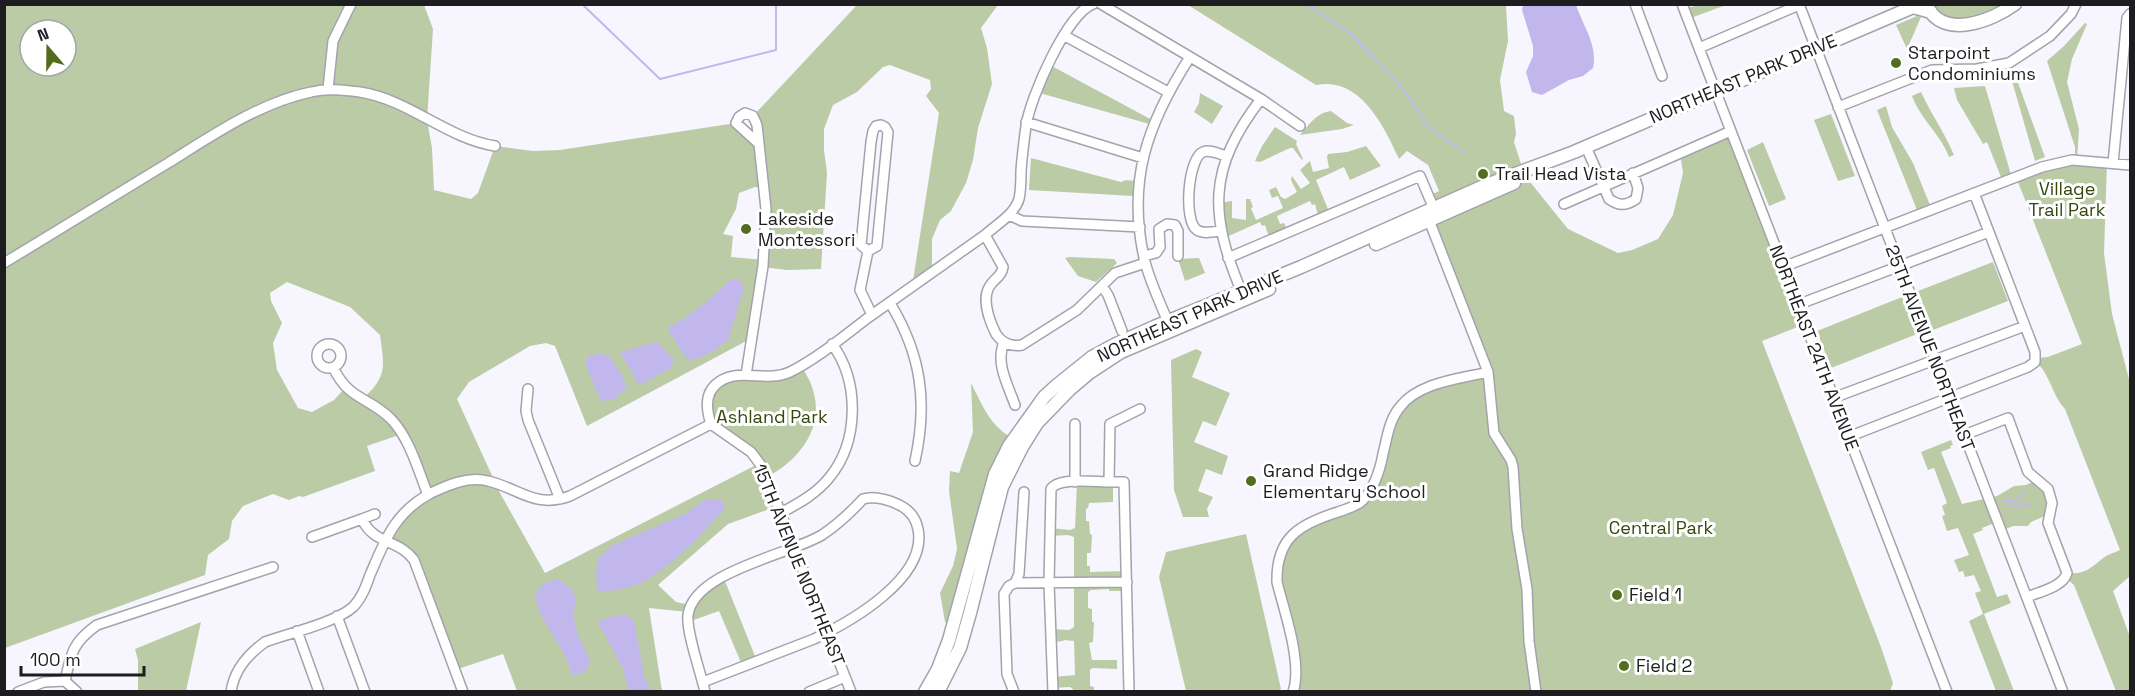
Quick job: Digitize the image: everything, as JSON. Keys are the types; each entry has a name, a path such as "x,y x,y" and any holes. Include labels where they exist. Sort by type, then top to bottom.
{"street":[{"path":"231,692 238,669 255,649 265,642 347,612 358,601 396,520 428,495 455,483 486,480 531,499 544,501 560,499 711,424 707,406 708,395 726,378 746,375 781,375 790,372 985,235 1009,215 1019,198 1026,123 1051,57 1082,10 1093,4"},
{"path":"1101,4 1260,99 1300,126"},
{"path":"1635,4 1662,76"},
{"name":"NORTHEAST 24TH AVENUE","path":"1682,4 1947,692"},
{"name":"NORTHEAST PARK DRIVE","path":"925,692 938,669 949,640 995,474 1014,438 1044,397 1073,371 1116,344 1170,326 1244,296 1430,215 1517,181 1580,149 1913,6 1929,8 1935,18 1948,24 1969,24 1994,18 2015,4"},
{"path":"1838,108 1932,70 1977,69 2009,63 2050,36 2071,14 2076,4"},
{"path":"328,89 333,41 352,5"},
{"path":"1699,48 1799,5"},
{"name":"25TH AVENUE NORTHEAST","path":"1799,5 2063,692"},
{"path":"2113,163 2127,18 2130,14"},
{"path":"1065,36 1168,92"},
{"path":"1170,326 1145,259 1140,227 1139,189 1143,158 1154,121 1168,92 1190,57"},
{"path":"4,263 228,126 274,103 311,91 328,89 380,96 460,136 495,146"},
{"path":"1244,296 1228,258 1220,231 1218,203 1226,156 1237,131 1260,99"},
{"path":"1026,123 1143,158"},
{"path":"868,251 861,245 871,142 873,131 876,126 881,125 888,132 877,246 868,251 860,290 872,315"},
{"path":"1564,204 1731,131"},
{"path":"746,375 765,249 766,209 759,143"},
{"path":"1580,149 1610,198 1617,204 1625,205 1636,199 1638,188 1633,173"},
{"path":"1220,231 1203,232 1191,224 1189,191 1193,165 1200,153 1206,151 1226,156"},
{"path":"1783,267 2042,167 2072,160 2130,165"},
{"path":"1228,258 1420,176 1430,215 1488,372 1492,427 1497,440 1509,455 1513,467 1517,529 1527,589 1528,630 1536,692"},
{"path":"1848,437 2028,367 2035,362 2035,352 1974,193"},
{"path":"1009,215 1022,221 1140,227"},
{"path":"985,235 1003,267 1001,274 988,288 986,299 993,329 999,339 1017,346 1077,310 1120,271 1156,253 1160,247 1159,229 1167,224 1175,225 1178,231 1178,256"},
{"path":"1797,305 1989,232"},
{"path":"1102,286 1108,295 1122,331"},
{"path":"890,303 902,323 920,378 921,434 915,461"},
{"name":"NORTHEAST PARK DRIVE","path":"938,692 960,648 1002,487 1037,423 1089,373 1121,352 1170,326"},
{"path":"1833,398 2025,326"},
{"path":"1004,342 1000,359 1015,405"},
{"path":"781,513 804,500 829,478 839,464 848,442 852,394 847,372 832,344"},
{"path":"333,367 345,388 381,410 393,422 409,449 428,495"},
{"path":"1293,692 1297,675 1295,657 1277,582 1277,570 1284,547 1291,537 1307,523 1358,504 1369,493 1381,465 1390,426 1400,406 1423,389 1488,372"},
{"path":"528,389 526,411 528,420 560,499"},
{"path":"1109,482 1108,429 1110,424 1140,409"},
{"path":"1964,435 2008,418 2028,472 2048,489 2052,503 2048,523 2067,573 2066,578 2059,584 2027,597"},
{"name":"15TH AVENUE NORTHEAST","path":"711,424 751,452 763,468 851,692"},
{"path":"1075,424 1076,482"},
{"path":"1053,692 1049,583 1051,489 1057,483 1124,482 1129,692"},
{"path":"1015,583 1019,573 1024,492"},
{"path":"870,497 901,506 912,514 919,536 917,549 906,571 880,598 828,632 704,687 688,626 688,612 696,599 723,576 795,547 822,535 863,499 870,497"},
{"path":"312,537 375,514"},
{"path":"362,519 369,531 404,549 414,560 463,692"},
{"path":"65,681 71,652 84,634 98,625 273,567"},
{"path":"1014,692 1007,674 1004,594 1006,588 1015,583 1127,582"},
{"path":"338,616 365,692"},
{"path":"297,631 319,692"},
{"path":"809,692 845,677"},
{"path":"18,692 44,682 65,681 77,692"}],"green space":[{"name":"Ashland Park","path":"347,4 349,7 356,4 424,5 433,29 427,120 432,148 434,190 471,199 478,193 495,146 533,151 560,150 736,123 758,142 753,116 857,5 998,5 981,28 987,48 992,84 978,128 973,160 966,183 951,211 940,220 932,239 932,273 912,287 939,113 926,96 931,89 930,80 890,65 883,67 857,92 833,105 824,129 827,173 821,269 787,270 763,267 752,338 587,426 555,346 546,343 530,346 469,382 457,399 500,493 545,573 760,463 711,424 708,395 726,378 768,376 800,365 810,382 815,398 816,414 805,443 795,456 767,477 778,506 728,524 658,585 676,602 691,605 723,576 757,661 743,667 719,611 688,622 688,612 649,608 662,691 517,691 503,654 455,670 414,560 385,541 391,529 428,495 402,434 367,446 375,471 303,497 299,496 289,500 273,494 243,506 232,521 229,539 208,555 205,575 5,648 5,5","holes":["755,187 764,188 764,260 731,257 733,236 723,234 736,209 739,193","287,282 350,307 380,335 383,355 382,370 377,383 363,399 345,388 334,400 312,412 298,408 277,370 273,343 282,323 271,301 270,293"]},
{"path":"1188,5 1506,5 1508,41 1500,80 1504,111 1514,116 1516,134 1514,142 1523,170 1434,209 1429,196 1439,191 1428,165 1407,151 1399,159 1378,119 1358,96 1345,88 1332,84 1316,85"},
{"path":"1698,5 1726,5 1688,19 1684,9"},
{"path":"1927,5 2015,5 1956,24"},
{"path":"1917,16 1921,17 1907,49 1896,25"},
{"name":"Village Trail Park","path":"2085,23 2087,24 2072,59 2067,82 2079,129 2077,160 2107,163 2104,253 2112,314 2130,383 2130,576 2113,591 2130,637 2130,691 2116,691 2074,585 2066,578 2067,573 2080,573 2120,550 2065,409 2045,372 2036,362 2036,358 2048,357 2082,344 2016,177 2075,160 2075,147 2047,61"},
{"path":"1048,64 1154,121 1153,125 1036,92"},
{"path":"2012,66 2045,157 2035,161 2008,67"},
{"path":"1985,86 2012,178 2003,182 1987,142 1983,144 1957,100 1954,88"},
{"path":"1921,92 1954,155 1949,157 1916,105 1912,96"},
{"path":"1200,93 1223,106 1212,124 1194,112 1199,103"},
{"path":"1886,106 1892,127 1913,163 1932,210 1919,215 1877,110"},
{"path":"1331,111 1347,123 1354,125 1300,135 1317,117"},
{"path":"1831,114 1855,176 1838,181 1814,120"},
{"path":"1275,127 1297,141 1302,160 1293,148 1290,148 1260,162 1255,161"},
{"name":"Central Park","path":"1731,131 1805,324 1762,341 1881,647 1893,683 1890,691 1293,692 1297,675 1277,570 1291,537 1358,504 1369,493 1390,426 1416,393 1488,372 1429,221 1526,177 1568,229 1618,253 1632,250 1658,239 1673,215 1683,173 1680,153"},
{"path":"1763,142 1786,199 1769,206 1747,150"},
{"path":"1366,146 1381,166 1350,180 1344,167 1316,180 1330,214 1319,219 1315,204 1312,205 1310,201 1277,216 1280,224 1284,223 1288,232 1270,240 1265,225 1262,226 1260,222 1222,239 1218,203 1232,201 1232,218 1246,220 1246,199 1250,199 1256,220 1283,208 1278,196 1272,198 1269,190 1276,187 1281,197 1285,199 1297,192 1291,180 1292,176 1301,189 1310,183 1300,170 1310,161 1313,172 1329,168 1328,154 1347,152"},
{"path":"1031,158 1121,182 1135,181 1133,196 1029,190"},
{"path":"1065,258 1114,259 1117,263 1096,282 1078,276"},
{"path":"1199,258 1205,273 1185,281 1178,259"},
{"path":"1993,262 2008,301 1933,330 1918,291"},
{"path":"1902,297 1917,334 1831,368 1817,331"},
{"path":"1196,349 1202,352 1192,377 1230,393 1216,426 1203,421 1194,442 1228,456 1222,475 1206,469 1198,491 1213,497 1207,509 1209,517 1183,517 1174,490 1171,360"},
{"path":"971,383 993,422 999,429 1014,438 1009,446 952,628 945,622 940,593 953,566 957,549 949,491 950,471 959,473 973,432"},
{"path":"1951,440 1953,445 1950,446 1951,448 1941,452 1962,504 1997,496 2014,486 2026,485 2039,479 2045,484 2050,514 2031,522 2028,526 2013,526 2001,531 1997,522 1973,534 1997,597 2007,594 2011,603 1984,614 2014,691 1996,691 1969,621 1983,614 1975,593 1981,591 1974,575 1965,577 1963,571 1959,572 1954,560 1969,555 1958,528 1947,531 1942,516 1945,515 1942,506 1947,503 1934,468 1928,470 1921,452"},
{"path":"1077,482 1113,482 1113,502 1089,503 1086,509 1086,521 1089,521 1092,535 1091,553 1087,553 1087,566 1090,566 1090,572 1127,571 1127,591 1109,591 1109,589 1088,592 1088,608 1092,609 1092,622 1094,622 1093,642 1089,643 1092,660 1117,660 1117,669 1092,668 1090,670 1090,686 1094,687 1094,691 1075,691 1070,687 1053,688 1053,677 1075,675 1074,641 1051,642 1051,629 1069,630 1074,627 1074,537 1050,536 1050,528 1070,530 1075,528"},
{"path":"1246,534 1281,689 1274,692 1186,691 1159,577 1166,552"},
{"path":"201,622 186,691 138,691 138,660 135,649"}],"shaded area":[{"path":"1523,5 1576,5 1592,43 1593,68 1583,76 1569,80 1542,95 1532,92 1526,72 1533,56 1533,46 1522,10"},
{"path":"730,280 739,280 744,287 728,340 713,351 694,360 686,358 667,328 701,306"},
{"path":"657,342 674,360 671,368 639,385 620,352"},
{"path":"589,355 609,356 622,375 627,388 614,399 601,401 585,364"},
{"path":"706,499 721,499 725,508 672,562 636,585 617,590 598,591 596,575 598,559 611,546 685,514"},
{"path":"558,579 573,590 576,601 573,614 577,633 589,658 589,665 583,673 572,676 565,656 542,617 536,599 540,588"},
{"path":"614,616 629,616 634,621 644,675 651,691 629,691 623,669 600,626 600,620"}],"waterway":[{"path":"582,4 660,79 776,50 776,4"},
{"path":"1307,4 1350,33 1396,80 1430,128 1465,153"},
{"path":"2006,500 2016,500 2025,493"},
{"path":"2004,500 2013,506 2031,505"}],"place":[{"name":"Starpoint Condominiums","path":"1896,63"},
{"name":"Trail Head Vista","path":"1483,174"},
{"name":"Lakeside Montessori","path":"746,229"},
{"name":"Grand Ridge Elementary School","path":"1251,481"},
{"name":"Field 1","path":"1617,595"},
{"name":"Field 2","path":"1624,666"}]}
